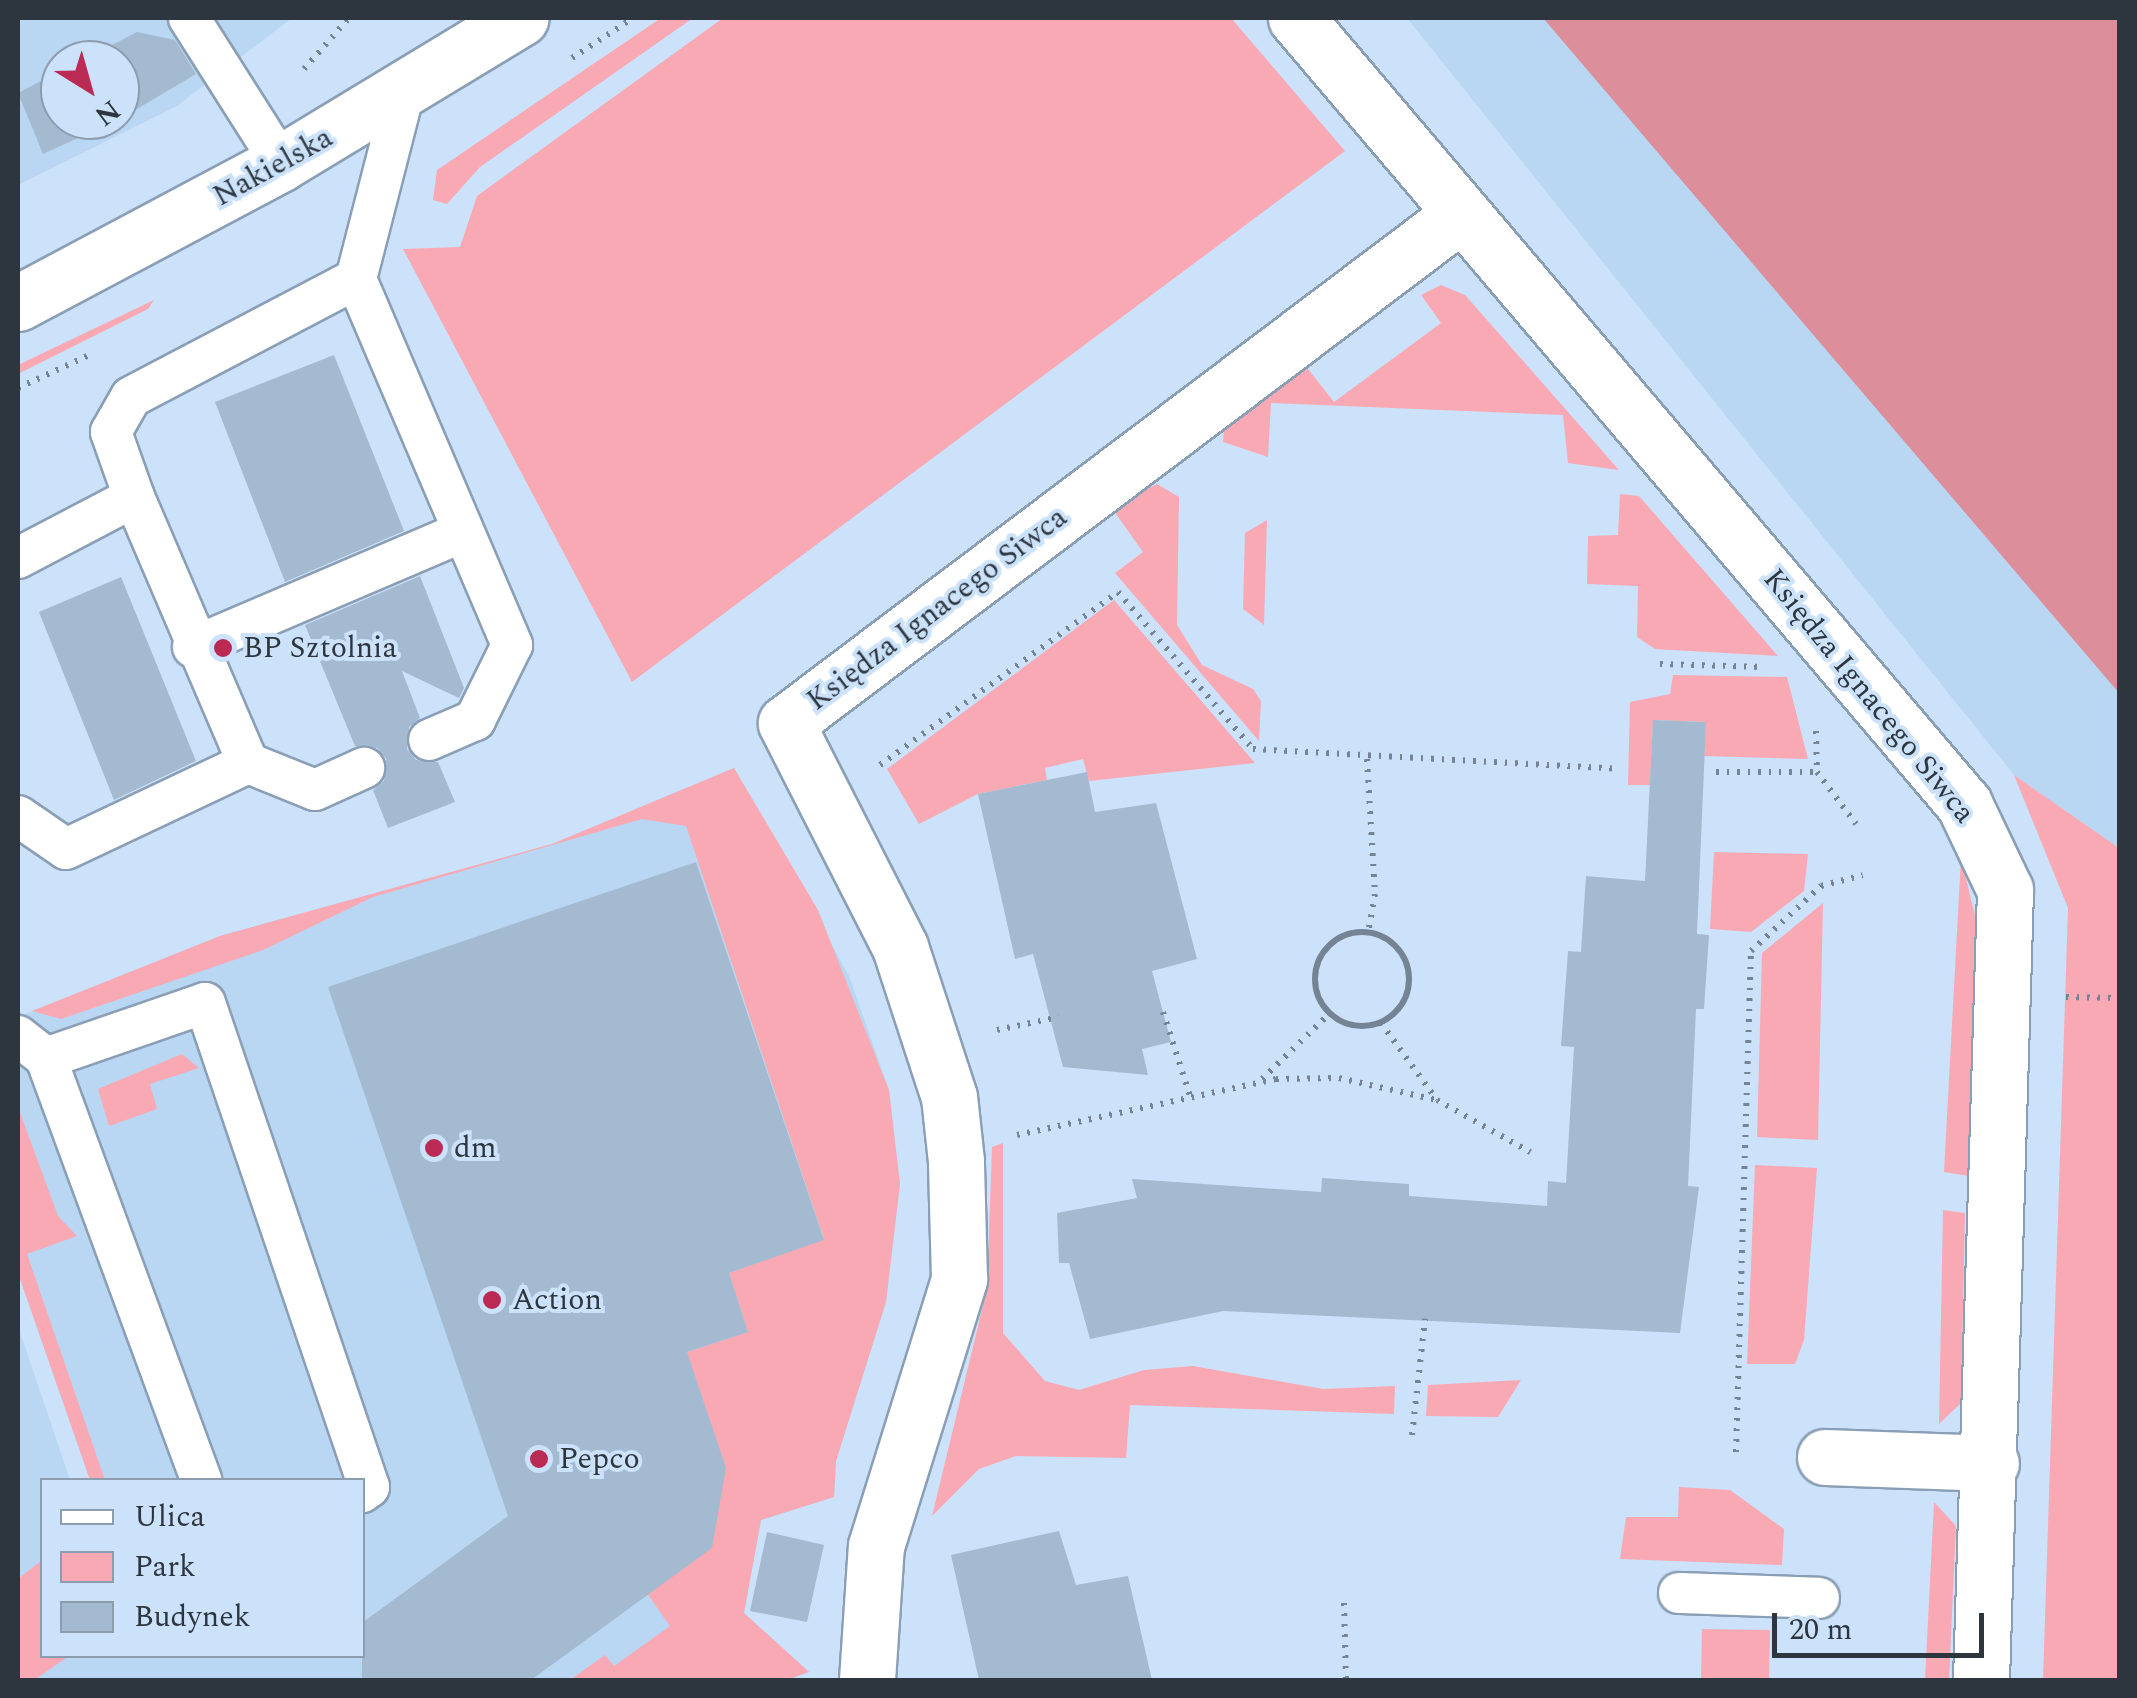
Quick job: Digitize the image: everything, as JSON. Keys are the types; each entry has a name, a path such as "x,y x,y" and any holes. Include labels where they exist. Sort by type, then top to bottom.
{"street":[{"name":"Nakielska","path":"18,303 281,163 404,92 520,18"},
{"name":"Księdza Ignacego Siwca","path":"1296,18 1964,804 2005,890 1991,1462 1981,1680"},
{"name":"Księdza Ignacego Siwca","path":"867,1680 876,1546 959,1279 956,1161 949,1097 900,947 786,722 1461,214"},
{"path":"1825,1457 1991,1462"}],"lane":[{"path":"189,18 281,163"},
{"path":"404,92 356,279 512,645 475,720 430,740"},
{"path":"356,279 131,397 110,432 193,647 248,763 315,790 364,768"},
{"path":"18,558 134,497"},
{"path":"193,647 464,532"},
{"path":"18,816 66,849 248,763"},
{"path":"200,1478 32,1047 205,1003 370,1487 365,1490"},
{"path":"1679,1593 1819,1598"}],"path":[{"path":"324,48 349,18"},
{"path":"875,769 1118,592 1253,749 1366,759 1618,769"},
{"path":"1660,664 1771,668"},
{"path":"1815,721 1817,772 1856,824"},
{"path":"1366,759 1375,894 1368,933"},
{"path":"1716,772 1817,772"},
{"path":"1736,1452 1751,950 1821,886 1863,875"},
{"path":"1368,933 1390,941 1408,966 1407,996 1381,1023 1357,1026 1329,1014 1315,986 1321,955 1346,935 1368,933"},
{"path":"2066,996 2120,998"},
{"path":"1163,1012 1190,1096"},
{"path":"1258,1082 1329,1014"},
{"path":"997,1030 1059,1017"},
{"path":"1381,1023 1438,1100"},
{"path":"1016,1135 1258,1082 1339,1078 1438,1100 1530,1152"},
{"path":"1412,1435 1425,1319"},
{"path":"1344,1603 1346,1680"}],"shaded area":[{"path":"18,18 292,18 177,106 140,124 140,40 40,40 40,140 109,140 18,185"},
{"path":"1407,18 2119,18 2119,848 2014,775"},
{"path":"1543,18 2119,18 2119,693"},
{"path":"734,768 849,976 889,1090 900,1184 886,1302 836,1461 834,1497 761,1520 744,1613 809,1672 787,1680 18,1680 40,1658 365,1658 365,1478 89,1478 18,1273 18,1017 220,936 552,844"},
{"path":"18,1326 69,1478 40,1478 40,1562 18,1579"}],"green space":[{"path":"661,18 693,18 480,167 447,204 433,200 437,170"},
{"path":"723,18 1231,18 1345,151 632,682 403,249 460,247 477,196"},
{"path":"1441,285 1465,295 1619,470 1568,463 1563,415 1271,403 1268,457 1223,442 1225,417 1301,360 1334,402 1441,323 1421,295"},
{"path":"154,300 148,309 18,374 18,365"},
{"path":"1157,484 1179,497 1177,625 1202,665 1253,689 1261,701 1259,741 1115,573 1143,552 1111,507"},
{"path":"1620,494 1639,496 1778,656 1655,649 1637,637 1638,586 1587,584 1588,536 1618,535"},
{"path":"1267,520 1264,625 1243,609 1245,533"},
{"path":"1114,600 1255,763 1089,781 1083,759 1045,768 1047,780 978,794 919,824 887,769"},
{"path":"1673,675 1787,677 1808,759 1704,756 1706,722 1653,720 1650,785 1628,785 1630,702 1670,694"},
{"path":"734,768 818,910 889,1090 900,1184 886,1302 836,1461 834,1497 761,1520 744,1613 809,1672 787,1680 570,1680 605,1655 614,1666 670,1626 648,1595 687,1352 748,1332 729,1273 824,1239 686,826 642,819 373,897 263,950 61,1019 32,1011 220,936 552,844"},
{"path":"2014,775 2119,848 2119,1680 2043,1680 2068,908"},
{"path":"1714,852 1808,854 1804,891 1751,932 1710,929"},
{"path":"1961,858 1977,924 1969,1176 1944,1172"},
{"path":"1823,903 1818,1140 1757,1137 1762,953"},
{"path":"182,1054 199,1068 150,1084 157,1109 109,1126 98,1089"},
{"path":"18,1107 58,1216 77,1236 27,1254 104,1478 89,1478 18,1273"},
{"path":"1003,1143 1003,1333 1045,1381 1079,1390 1144,1370 1193,1366 1323,1389 1395,1386 1394,1414 1130,1405 1126,1458 1016,1456 979,1469 932,1516 987,1289 992,1147"},
{"path":"1755,1165 1817,1168 1804,1340 1795,1364 1747,1364"},
{"path":"1943,1210 1965,1213 1961,1403 1939,1424"},
{"path":"1521,1380 1498,1417 1426,1416 1428,1385"},
{"path":"1679,1487 1730,1490 1784,1529 1782,1565 1620,1559 1626,1517 1678,1517"},
{"path":"1934,1502 1956,1526 1949,1680 1925,1680"},
{"path":"40,1562 40,1658 66,1658 34,1680 18,1680 18,1579"},
{"path":"1702,1629 1770,1630 1769,1680 1701,1680"}],"building":[{"path":"137,32 175,40 196,74 140,107 140,40 122,40"},
{"path":"40,81 40,140 73,140 43,154 18,93"},
{"path":"334,355 404,531 285,582 215,402"},
{"path":"420,576 464,688 459,698 402,671 420,718 409,727 407,749 416,760 438,762 455,802 388,828 373,790 384,781 386,759 377,748 355,746 305,625"},
{"path":"121,577 196,761 114,800 39,612"},
{"path":"1653,720 1706,722 1697,934 1709,935 1704,1009 1696,1009 1688,1186 1699,1187 1680,1333 1223,1311 1090,1339 1069,1263 1059,1263 1057,1213 1137,1198 1132,1179 1321,1192 1322,1178 1409,1184 1409,1196 1547,1206 1548,1181 1566,1183 1574,1047 1561,1046 1568,951 1581,952 1586,876 1645,881"},
{"path":"1087,772 1095,812 1156,803 1197,959 1152,971 1171,1042 1142,1049 1148,1075 1063,1067 1033,954 1015,959 978,794"},
{"path":"696,862 824,1240 729,1273 748,1332 687,1352 726,1468 712,1548 531,1680 362,1680 365,1621 508,1516 328,987"},
{"path":"1059,1531 1076,1585 1128,1576 1152,1680 979,1680 951,1555"},
{"path":"767,1532 824,1545 807,1622 750,1611"}],"place":[{"name":"BP Sztolnia","path":"223,648"},
{"name":"dm","path":"434,1148"},
{"name":"Action","path":"492,1300"},
{"name":"Pepco","path":"539,1459"}]}
